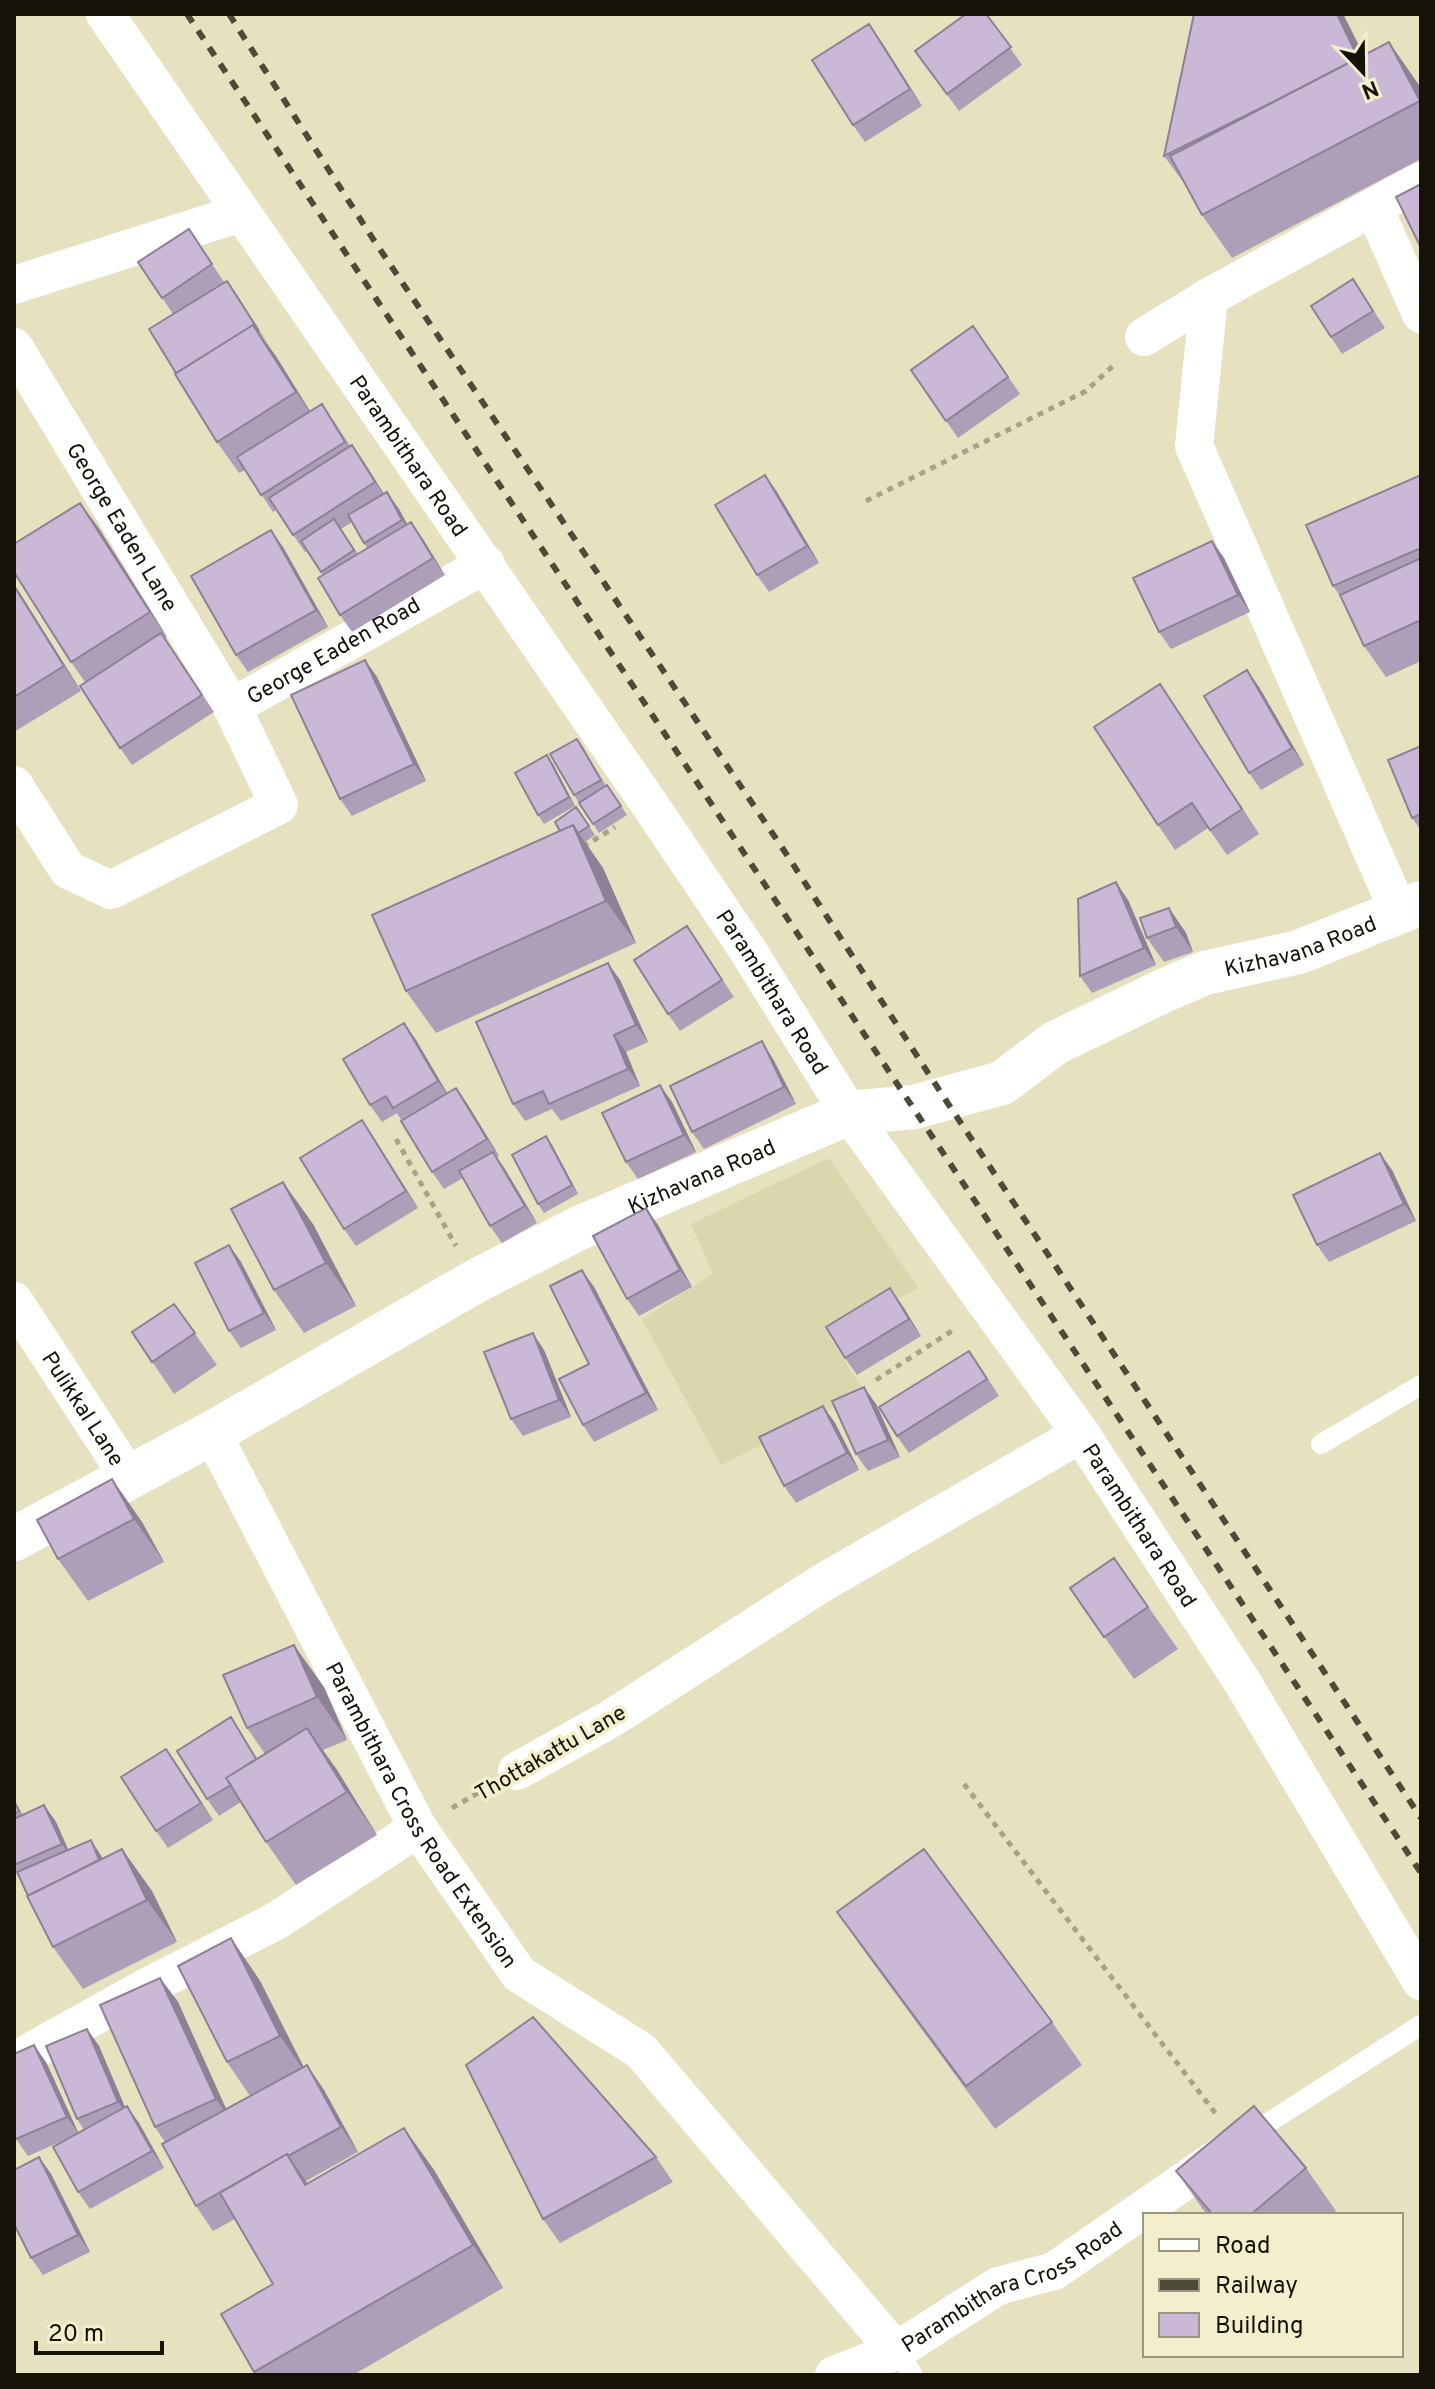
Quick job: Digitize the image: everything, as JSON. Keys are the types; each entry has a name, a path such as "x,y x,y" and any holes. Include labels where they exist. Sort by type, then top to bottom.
{"street":[{"name":"Parambithara Road","path":"105,14 486,564 745,946 849,1113 1081,1434 1241,1680 1421,1981"},
{"path":"1144,337 1209,297 1421,181"},
{"path":"1374,208 1421,314"},
{"path":"14,285 241,213"},
{"path":"1209,297 1194,446 1410,908"},
{"name":"George Eaden Lane","path":"14,347 232,707"},
{"name":"George Eaden Road","path":"14,785 68,870 111,890 279,805 232,707 486,564"},
{"name":"Kizhavana Road","path":"14,1539 212,1433 476,1281 579,1228 849,1113 914,1107 1002,1083 1055,1043 1165,990 1205,973 1299,952 1410,908"},
{"name":"Pulikkal Lane","path":"14,1301 128,1476"},
{"name":"Parambithara Cross Road Extension","path":"212,1433 418,1828 519,1974 641,2051 905,2363"},
{"name":"Thottakattu Lane","path":"517,1771 612,1718 822,1583 1081,1434"},
{"path":"14,2061 143,1989 276,1921 418,1828"},
{"name":"Parambithara Cross Road","path":"834,2375 905,2363 998,2286 1054,2271 1246,2138"}],"lane":[{"path":"1321,1444 1421,1385"},
{"name":"Parambithara Cross Road","path":"1246,2138 1421,2025"}],"path":[{"path":"866,501 1086,391 1144,337"},
{"path":"396,1139 476,1281"},
{"path":"876,1380 989,1307"},
{"name":"Thottakattu Lane","path":"418,1828 517,1771"},
{"path":"964,1784 1246,2138"}],"shaded area":[{"path":"829,1158 918,1288 829,1336 865,1393 721,1465 642,1319 713,1274 691,1224"}],"building":[{"path":"966,14 986,14 1011,47 947,94 915,51"},
{"path":"1194,14 1337,14 1358,58 1164,156"},
{"path":"869,24 910,89 853,125 812,60"},
{"path":"1389,42 1420,101 1202,215 1170,156"},
{"path":"1421,184 1421,248 1396,197"},
{"path":"189,229 212,264 162,298 138,262"},
{"path":"1353,279 1373,311 1331,337 1311,306"},
{"path":"227,281 259,331 253,325 176,373 149,329"},
{"path":"253,325 296,392 217,442 175,374"},
{"path":"973,326 1008,377 946,421 911,370"},
{"path":"322,404 345,442 261,495 237,457"},
{"path":"352,445 375,482 293,535 269,498"},
{"path":"765,475 807,546 757,575 715,505"},
{"path":"1421,475 1421,548 1333,586 1306,525"},
{"path":"387,492 402,520 364,543 348,515"},
{"path":"80,503 150,612 71,662 14,572 14,544"},
{"path":"334,519 354,550 321,572 301,541"},
{"path":"411,522 433,558 340,615 318,578"},
{"path":"271,530 316,610 236,655 191,576"},
{"path":"1212,541 1238,595 1159,632 1133,578"},
{"path":"1421,558 1421,620 1364,646 1340,595"},
{"path":"14,586 64,666 14,697"},
{"path":"161,633 202,695 120,748 80,686"},
{"path":"365,660 414,764 340,799 291,695"},
{"path":"1247,670 1292,748 1249,773 1204,696"},
{"path":"1160,684 1242,809 1210,830 1192,803 1158,825 1094,727"},
{"path":"577,739 601,780 574,795 550,754"},
{"path":"1421,746 1421,814 1412,818 1388,760"},
{"path":"547,755 569,797 538,815 515,773"},
{"path":"607,785 621,806 593,824 579,803"},
{"path":"576,807 589,826 578,833 573,825 560,831 555,822"},
{"path":"573,825 606,901 406,991 372,915"},
{"path":"1116,882 1144,948 1080,976 1078,899"},
{"path":"1169,908 1176,927 1147,938 1140,918"},
{"path":"687,926 722,980 668,1014 634,960"},
{"path":"608,963 636,1025 614,1035 628,1069 549,1104 543,1091 513,1104 476,1022"},
{"path":"404,1023 438,1081 393,1108 386,1096 370,1105 343,1059"},
{"path":"762,1041 784,1087 692,1132 670,1086"},
{"path":"660,1085 684,1135 626,1162 602,1113"},
{"path":"456,1088 487,1139 432,1172 401,1121"},
{"path":"362,1120 406,1191 344,1229 300,1158"},
{"path":"546,1136 572,1185 538,1204 512,1155"},
{"path":"493,1152 525,1206 490,1226 459,1171"},
{"path":"1380,1153 1404,1204 1317,1245 1293,1195"},
{"path":"283,1182 326,1263 274,1290 231,1209"},
{"path":"646,1208 680,1270 627,1299 593,1236"},
{"path":"229,1245 264,1313 229,1331 195,1263"},
{"path":"582,1270 646,1393 583,1425 559,1379 589,1364 550,1286"},
{"path":"890,1288 909,1319 845,1358 826,1327"},
{"path":"174,1304 195,1333 152,1362 132,1332"},
{"path":"533,1333 559,1400 511,1419 484,1352"},
{"path":"969,1351 987,1379 897,1436 879,1407"},
{"path":"864,1387 888,1440 856,1454 832,1401"},
{"path":"823,1406 847,1453 784,1486 759,1437"},
{"path":"112,1479 134,1519 58,1559 37,1520"},
{"path":"1114,1558 1148,1607 1104,1637 1070,1588"},
{"path":"294,1645 317,1697 247,1728 223,1675"},
{"path":"231,1717 256,1759 226,1778 231,1785 207,1799 177,1751"},
{"path":"307,1728 347,1792 266,1842 226,1778"},
{"path":"166,1749 201,1803 156,1831 121,1777"},
{"path":"44,1805 62,1844 14,1865 14,1819"},
{"path":"91,1840 99,1860 28,1896 17,1872"},
{"path":"122,1849 147,1900 53,1947 27,1896"},
{"path":"924,1849 1052,2022 966,2086 837,1912"},
{"path":"231,1938 280,2036 227,2062 178,1966"},
{"path":"160,1978 216,2099 155,2127 100,2005"},
{"path":"533,2017 656,2157 543,2219 466,2065"},
{"path":"87,2029 118,2102 77,2119 46,2046"},
{"path":"34,2045 67,2117 16,2139 14,2054"},
{"path":"307,2065 341,2127 196,2206 162,2144"},
{"path":"127,2106 152,2151 78,2192 53,2147"},
{"path":"1254,2106 1306,2168 1252,2213 1211,2213 1176,2171"},
{"path":"404,2128 473,2245 254,2372 221,2314 273,2284 220,2193 287,2154 305,2185"},
{"path":"39,2157 78,2235 31,2258 14,2224 14,2170"}],"railway":[{"path":"187,14 1421,1873"},
{"path":"229,14 373,239 785,852 1421,1818"}]}
